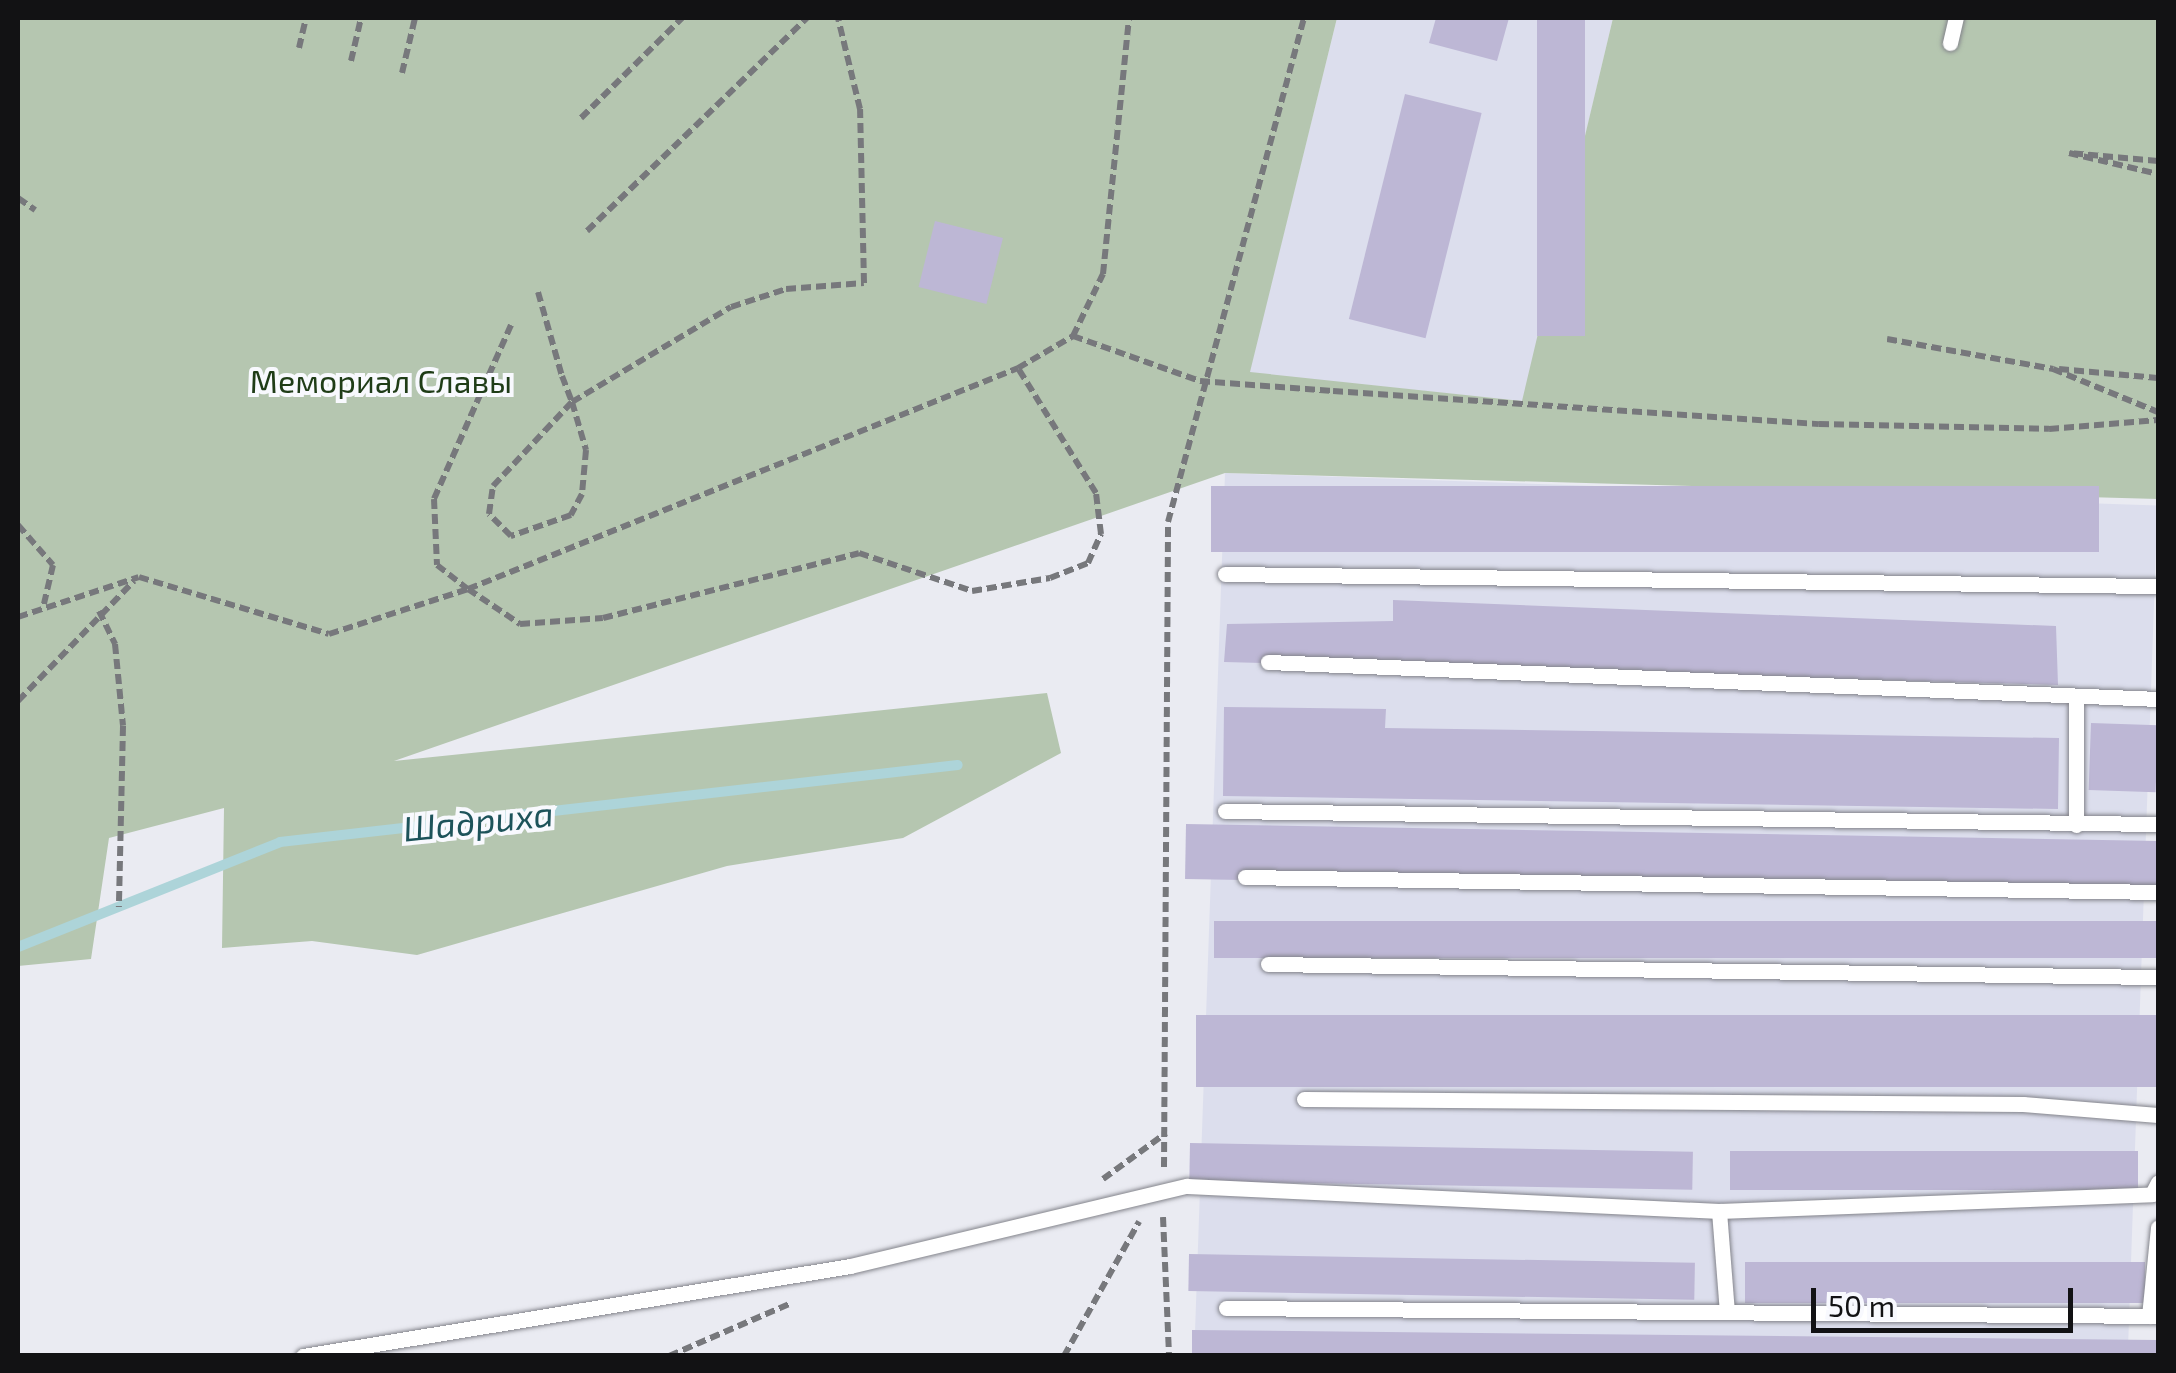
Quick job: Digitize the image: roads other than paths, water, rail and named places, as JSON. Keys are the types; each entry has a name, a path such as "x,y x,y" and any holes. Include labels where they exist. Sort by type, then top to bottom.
{"lane":[{"path":"1950,43 1956,18"},
{"path":"1225,574 2158,586"},
{"path":"1268,662 2158,699"},
{"path":"2076,698 2076,825"},
{"path":"1225,810 2158,824"},
{"path":"1245,877 2158,892"},
{"path":"1268,964 2158,977"},
{"path":"1304,1100 2023,1104 2158,1115"},
{"path":"302,1356 850,1266 1186,1186 1718,1211 2152,1194 2158,1182"},
{"path":"1718,1211 1727,1312"},
{"path":"1226,1308 2154,1316 2158,1227"}],"waterway":[{"name":"Шадриха","path":"18,947 280,842 958,765"}],"park label":[{"name":"Мемориал Славы","path":"381,380"}]}
